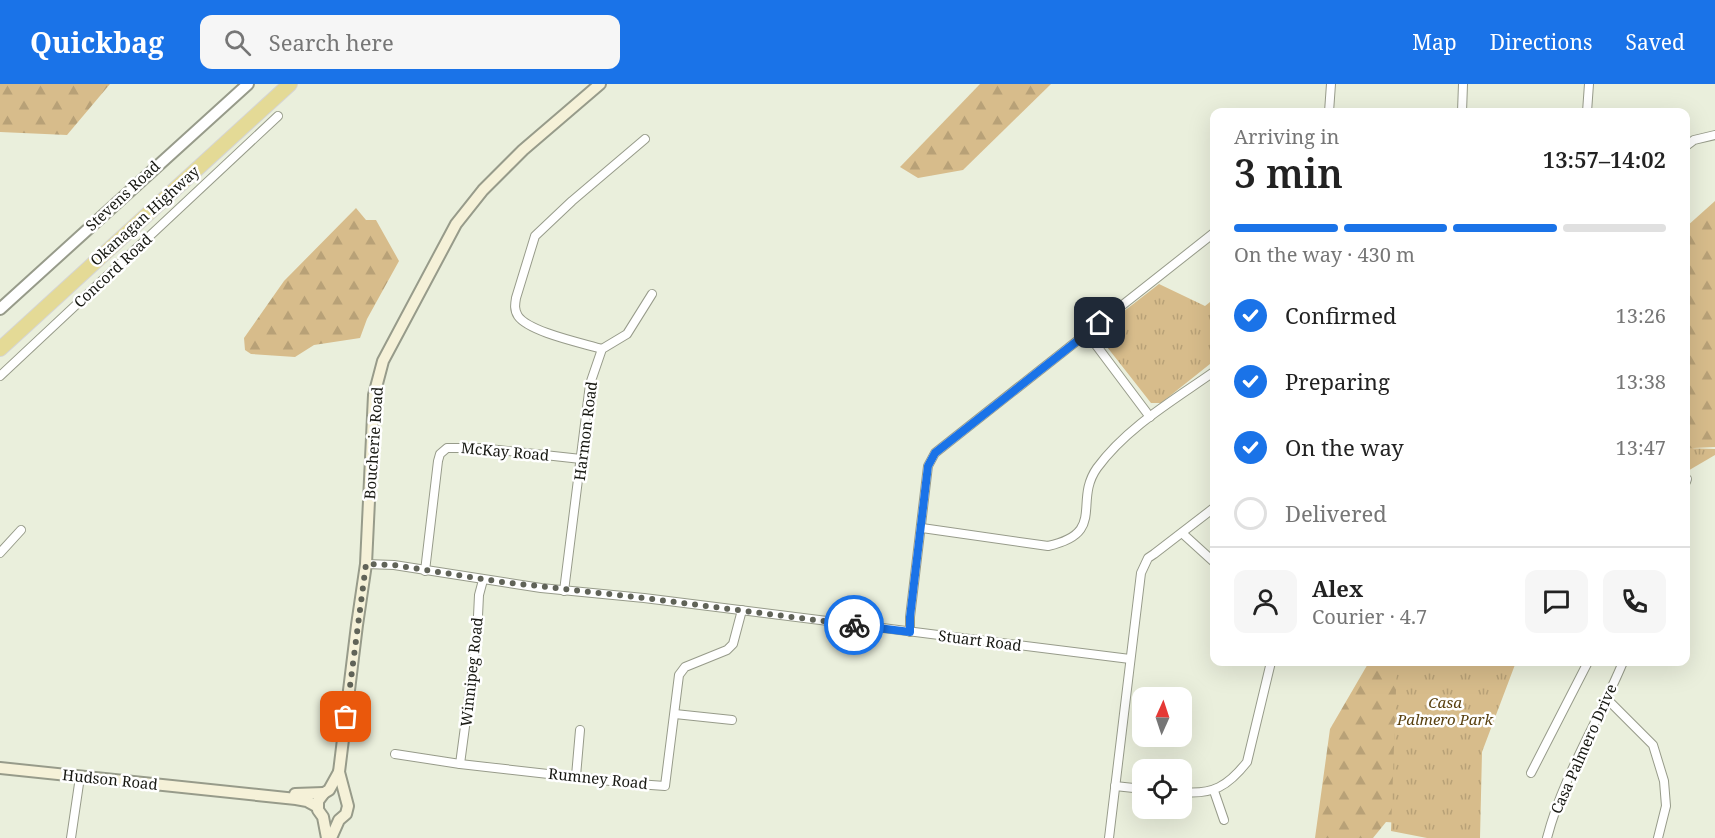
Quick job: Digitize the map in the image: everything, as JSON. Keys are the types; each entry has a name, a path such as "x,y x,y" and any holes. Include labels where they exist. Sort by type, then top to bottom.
{"highway":[{"name":"Okanagan Highway","path":"0,338 276,84"},
{"name":"Okanagan Highway","path":"0,349 290,84"}],"main road":[{"name":"Boucherie Road","path":"329,838 348,809 339,772 366,564 374,395 383,361 456,224 483,190 523,150 600,84"},
{"name":"Hudson Road","path":"0,768 296,799 307,801 318,807"},
{"name":"Boucherie Road","path":"329,838 318,807 320,797 327,792 339,772"},
{"path":"327,792 337,790 344,795"},
{"name":"Hudson Road","path":"220,791 327,792"},
{"path":"323,817 330,821 339,820"}],"street":[{"name":"Stevens Road","path":"0,309 248,84"},
{"path":"1329,108 1331,84"},
{"path":"1462,108 1463,84"},
{"path":"1587,108 1589,84"},
{"name":"Concord Road","path":"0,376 278,116"},
{"path":"1690,143 1715,135"},
{"path":"645,139 535,236 515,307 519,317 537,330 602,349 627,334 652,294"},
{"path":"910,632 928,466 935,453 1210,236"},
{"path":"1087,333 1149,417"},
{"name":"Harmon Road","path":"564,591 590,384 602,349"},
{"path":"922,528 1048,546 1075,537 1085,519 1089,486 1096,469 1149,417 1210,374"},
{"name":"McKay Road","path":"425,571 438,460 440,454 447,448 480,448 581,459"},
{"path":"1109,838 1141,573 1148,558 1210,511"},
{"path":"0,553 21,530"},
{"path":"1182,533 1210,558"},
{"name":"Stuart Road","path":"366,564 394,565 564,591 742,610 1130,659"},
{"name":"Winnipeg Road","path":"460,764 477,637 479,595 483,580"},
{"name":"Rumney Road","path":"395,754 460,764 665,786 679,675 685,667 727,650 732,644 742,610"},
{"path":"1192,793 1214,791 1238,774 1247,762 1270,666"},
{"path":"1531,773 1586,666"},
{"name":"Casa Palmero Drive","path":"1547,838 1551,822 1575,763 1621,666"},
{"path":"1607,699 1653,746 1664,781 1666,806 1658,838"},
{"path":"675,714 732,720"},
{"path":"576,776 580,730"},
{"path":"71,838 80,777"},
{"path":"1115,786 1132,788"},
{"path":"1214,791 1224,820"}],"green space":[{"path":"0,84 110,84 67,135 0,132"},
{"path":"980,84 1051,84 963,170 918,178 900,167"},
{"path":"1715,201 1715,447 1690,450 1690,223"},
{"path":"356,208 366,220 376,220 399,261 367,319 360,338 314,345 295,357 251,354 245,350 244,338 284,281"},
{"path":"1159,284 1205,306 1210,302 1210,364 1161,403 1151,403 1100,338 1101,329"},
{"path":"1690,448 1715,449 1715,455 1690,470"},
{"path":"1367,666 1432,666 1447,826 1386,822 1373,838 1315,838 1330,729"},
{"name":"Casa Palmero Park","path":"1397,666 1514,666 1482,752 1480,838 1427,838 1391,831"}],"way so far":[{"path":"346,717 366,564 394,565 564,591 644,598 854,625"}],"route":[{"path":"854,625 910,632 928,466 935,453 1100,323"}]}
